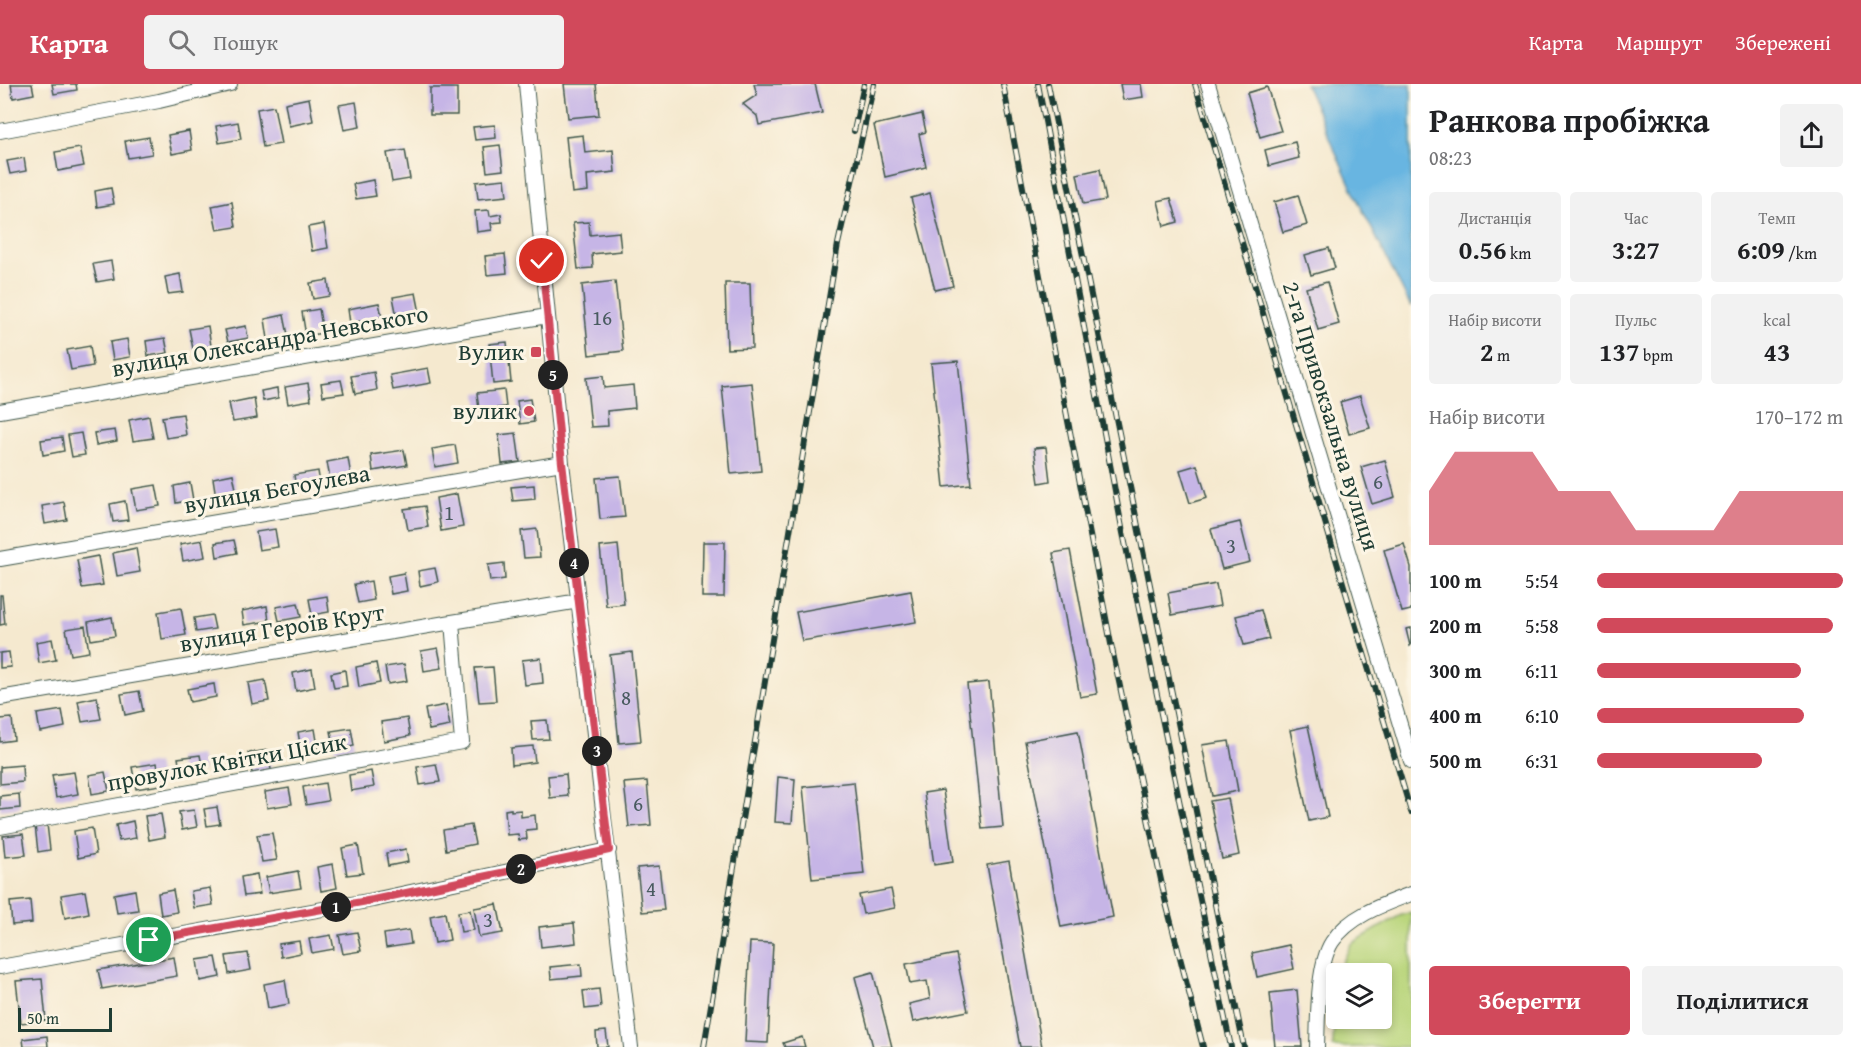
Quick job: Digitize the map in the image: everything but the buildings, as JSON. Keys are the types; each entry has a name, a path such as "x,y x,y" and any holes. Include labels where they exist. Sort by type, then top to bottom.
{"street":[{"path":"0,131 159,101 230,84"},
{"path":"526,84 562,463 631,1047"},
{"name":"2-га Привокзальна вулиця","path":"1208,84 1411,761"},
{"name":"вулиця Олександра Невського","path":"0,411 547,316"},
{"name":"вулиця Бєгоулєва","path":"0,559 562,463"},
{"name":"вулиця Героїв Крут","path":"0,698 579,601"},
{"name":"провулок Квітки Цісик","path":"0,827 462,742 453,622"},
{"path":"0,967 373,900 609,850"},
{"path":"1317,1047 1324,961 1333,941 1347,926 1365,913 1411,894"}],"green space":[{"path":"1411,912 1411,1047 1333,1047 1334,1029 1392,1029 1392,963 1342,963 1351,944 1399,916"}],"water":[{"path":"1305,84 1411,84 1411,307 1354,193"}],"railway":[{"path":"854,131 864,84"},
{"path":"704,1047 838,244 874,84"},
{"path":"1003,84 1111,644 1165,899 1203,1047"},
{"path":"1038,84 1123,533 1231,1047"},
{"path":"1048,84 1244,1047"},
{"path":"1195,84 1411,812"}],"place":[{"name":"Вулик","path":"536,352"},
{"name":"вулик","path":"529,411"}],"route":[{"path":"149,940 373,900 609,850 562,463 542,261"}]}
